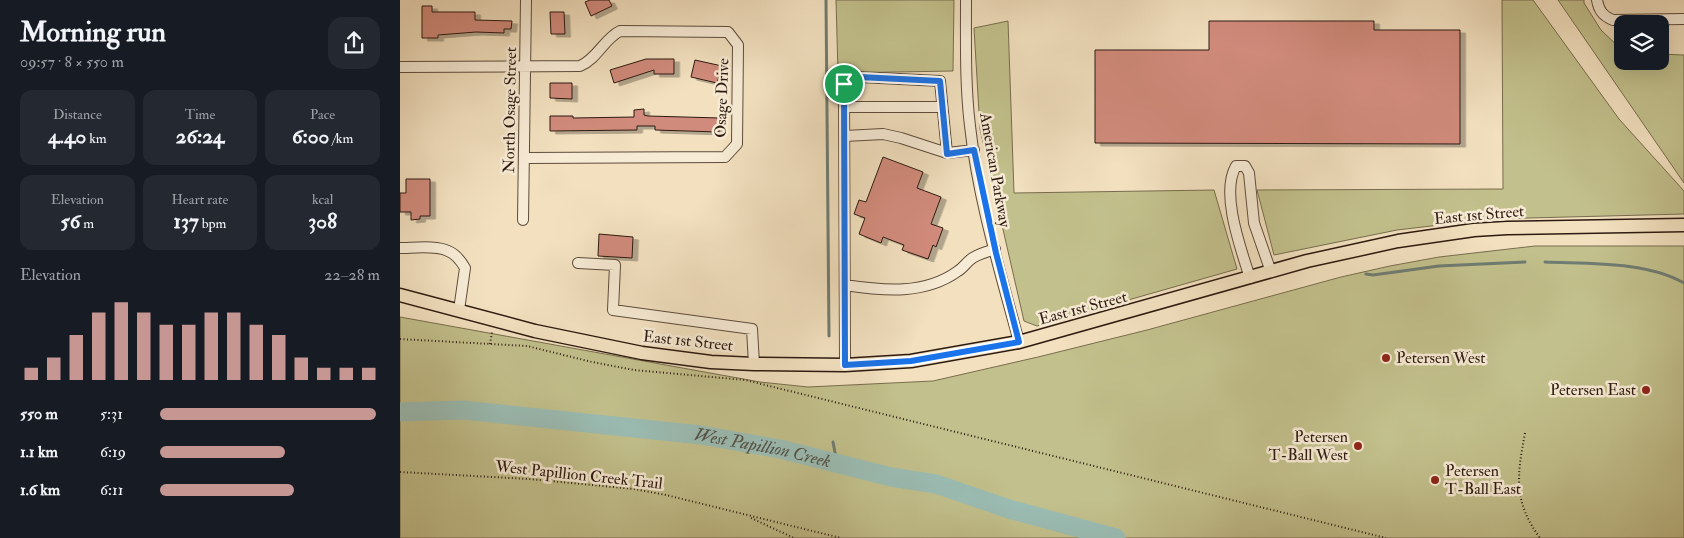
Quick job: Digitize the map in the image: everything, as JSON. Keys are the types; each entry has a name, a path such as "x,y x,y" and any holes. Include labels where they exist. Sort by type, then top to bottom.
{"main road":[{"name":"East 1st Street","path":"400,295 535,331 615,348 711,362 845,365 911,361 1019,342 1347,251 1398,241 1474,230 1535,227 1684,226"}],"street":[{"name":"North Osage Street","path":"523,220 526,0"},
{"name":"American Parkway","path":"966,0 965,41 970,125 995,249 1019,342"},
{"path":"1597,0 1599,9 1606,17 1613,20 1684,19"},
{"name":"Osage Drive","path":"524,158 725,157 736,144 738,45 728,32 620,31 611,36 588,62 578,66 526,67"},
{"path":"400,67 526,67"},
{"path":"845,365 844,84 859,77 940,81 947,154"},
{"path":"844,107 942,107"},
{"path":"844,136 883,134 901,138 947,154 974,150"},
{"path":"1250,278 1231,215 1231,174 1236,166 1245,166 1249,173 1254,223 1271,272"},
{"path":"400,248 447,250 459,259 465,268 459,310"},
{"path":"845,285 898,291 932,284 959,270 971,258 995,249"},
{"path":"578,263 615,265 613,310 752,329 754,364"}],"path":[{"path":"400,339 527,346 634,370 745,380 1386,538"},
{"path":"1525,433 1518,470 1519,491 1529,522 1540,538"},
{"name":"West Papillion Creek Trail","path":"400,472 529,479 634,489 666,495 841,538"},
{"path":"746,516 794,538"}],"shaded area":[{"path":"836,0 954,0 953,71 838,73"},
{"path":"1502,0 1533,0 1619,119 1684,191 1684,214 1491,219 1397,230 1274,255 1257,190 1503,189"},
{"path":"1558,0 1584,0 1601,30 1614,42 1614,70 1669,70 1669,54 1684,55 1684,183"},
{"path":"1008,21 1014,193 1214,190 1237,269 1037,326 1024,321 980,129 974,28"},
{"path":"1535,246 1684,246 1684,538 400,538 400,317 760,382 808,387 933,381 1147,330 1341,277 1390,266 1439,257"}],"building":[{"path":"590,0 609,0 612,6 591,16 585,2"},
{"path":"422,6 432,6 432,12 475,12 475,20 512,21 511,29 504,29 504,33 476,32 438,35 438,38 422,38"},
{"path":"550,12 564,12 565,34 551,34"},
{"path":"1209,21 1374,21 1374,30 1460,30 1460,144 1095,143 1095,50 1209,50"},
{"path":"646,59 674,59 674,74 654,74 654,70 614,83 610,70"},
{"path":"695,60 722,66 717,83 691,77"},
{"path":"550,83 572,83 572,99 550,98"},
{"path":"644,109 644,115 648,116 720,118 719,132 655,130 655,126 637,126 637,130 550,131 550,116 573,116 573,118 634,117 634,110"},
{"path":"883,157 923,172 917,188 941,197 931,224 943,228 936,247 933,245 928,259 902,250 904,245 883,237 881,243 859,234 865,218 854,214 859,200 866,202"},
{"path":"406,179 430,179 430,216 420,216 420,219 411,220 411,212 400,212 400,193 406,193"},
{"path":"599,234 633,237 632,258 598,256"}],"waterway":[{"path":"826,0 829,336"},
{"path":"1366,274 1373,275 1439,266 1525,262"},
{"path":"1545,262 1635,267 1669,276 1684,283"},
{"name":"West Papillion Creek","path":"400,412 463,410 701,435 780,449 891,477 936,484 1009,509 1116,538"},
{"path":"833,442 837,463"}],"place":[{"name":"Petersen West","path":"1386,358"},
{"name":"Petersen East","path":"1646,390"},
{"name":"Petersen T-Ball West","path":"1358,446"},
{"name":"Petersen T-Ball East","path":"1435,480"}],"route":[{"path":"859,77 940,81 947,154 974,150 977,172 1019,342 911,361 845,365 844,84 859,77"}]}
